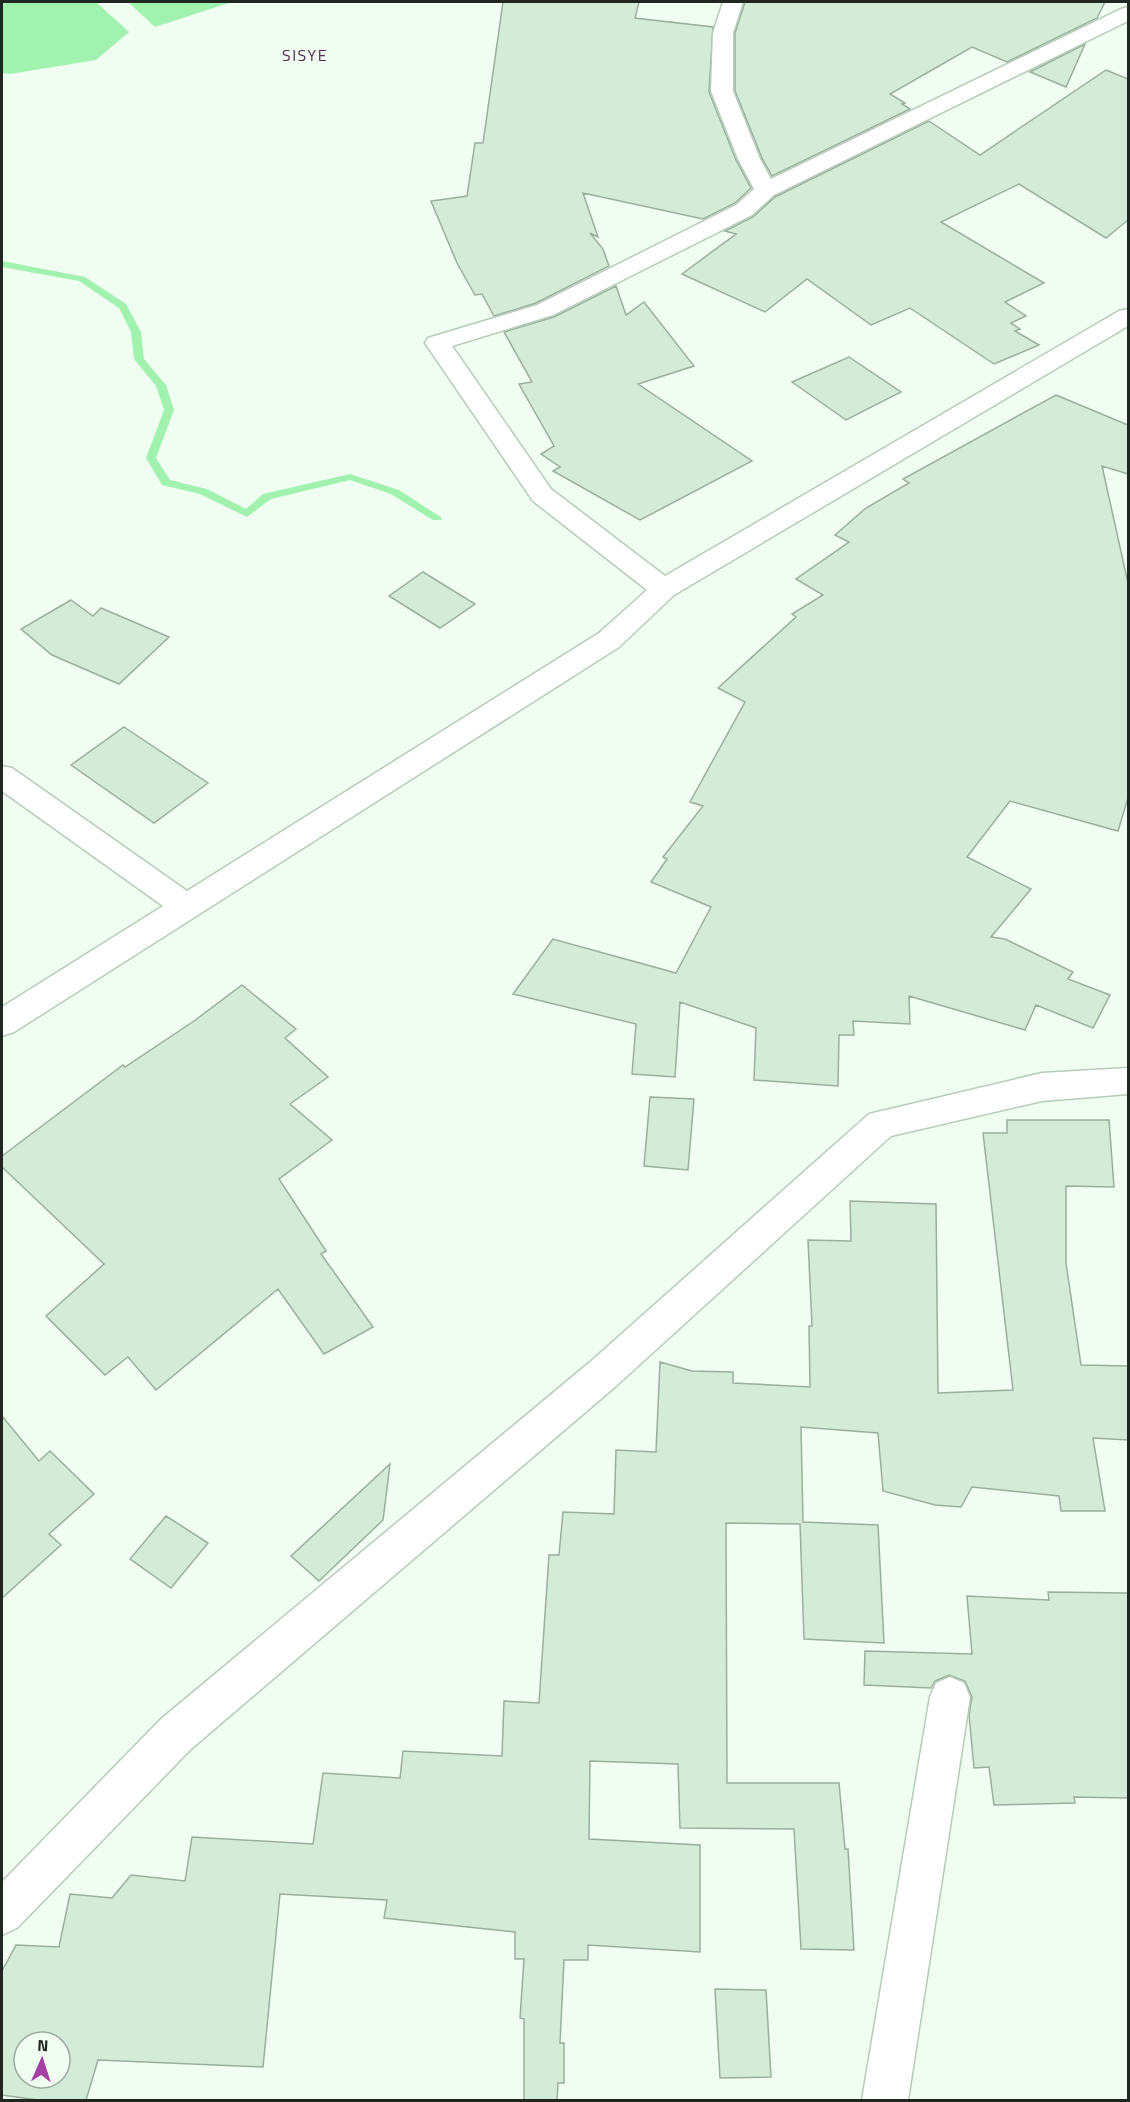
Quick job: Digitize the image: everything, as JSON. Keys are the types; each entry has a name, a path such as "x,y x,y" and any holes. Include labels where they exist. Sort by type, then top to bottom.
{"street":[{"path":"733,2 723,33 722,91 749,159 766,190"},
{"path":"664,589 542,495 437,343 545,310 744,210 766,190 1128,13"},
{"path":"2,1023 609,640 664,589 1128,316"},
{"path":"2,776 185,906"},
{"path":"2,1913 176,1734 603,1374 882,1124 1042,1087 1128,1081"},
{"path":"885,2100 950,1697"}],"shaded area":[{"path":"2,2 96,2 129,32 96,60 10,74 2,73"},
{"path":"128,2 232,2 155,27"}],"building":[{"path":"503,2 639,2 635,18 713,27 709,92 736,160 751,188 735,203 703,219 583,193 598,237 590,233 603,249 609,266 536,303 494,316 482,294 475,295 457,263 431,201 467,196 475,143 483,143"},
{"path":"745,2 1105,2 1097,18 1007,62 972,47 890,94 910,109 772,176 762,158 735,91 735,33"},
{"path":"1085,44 1066,87 1030,72"},
{"path":"1106,70 1128,79 1128,220 1106,238 1019,184 941,222 1044,283 1005,302 1026,316 1011,323 1020,329 1015,331 1039,345 994,364 910,308 871,325 807,279 765,312 682,274 736,234 725,231 753,217 775,197 929,121 980,155"},
{"path":"616,286 626,315 644,302 694,366 638,384 752,461 640,520 553,471 560,467 541,454 554,446 519,384 532,382 504,332 554,317"},
{"path":"849,357 901,392 846,420 792,382"},
{"path":"1056,395 1128,425 1128,474 1102,466 1128,583 1128,798 1118,831 1010,801 967,857 1031,889 991,937 1005,939 1073,972 1068,979 1110,995 1093,1028 1036,1005 1025,1030 909,996 910,1024 853,1021 854,1035 839,1035 838,1086 754,1080 756,1028 680,1002 675,1077 632,1074 636,1024 513,994 553,939 676,973 711,907 651,882 667,859 663,857 703,806 690,802 745,702 718,688 796,617 792,614 823,595 796,579 849,542 835,535 866,508 909,483 903,479"},
{"path":"423,572 475,604 440,628 389,596"},
{"path":"71,600 93,616 101,608 169,637 119,684 52,655 21,629"},
{"path":"124,727 208,783 154,823 71,765"},
{"path":"242,985 296,1029 285,1038 328,1077 290,1104 332,1140 279,1179 326,1251 321,1254 373,1327 324,1354 278,1289 156,1390 128,1357 105,1375 46,1316 104,1264 2,1167 2,1156 123,1065 125,1067 194,1021"},
{"path":"650,1097 694,1099 688,1170 644,1166"},
{"path":"1007,1120 1109,1120 1114,1187 1066,1186 1066,1263 1081,1365 1128,1366 1128,1440 1093,1438 1105,1511 1061,1511 1059,1496 972,1487 961,1507 935,1505 883,1491 878,1433 801,1427 803,1522 878,1525 884,1643 804,1639 800,1524 726,1523 727,1783 839,1783 845,1849 848,1849 854,1950 801,1949 794,1829 680,1828 678,1764 590,1761 589,1839 700,1845 700,1952 588,1945 588,1960 564,1960 560,2043 564,2043 564,2083 558,2083 557,2100 524,2100 524,2019 520,2018 524,1959 515,1959 515,1932 384,1918 387,1900 280,1894 263,2067 98,2060 86,2100 38,2100 2,2095 2,1971 16,1945 59,1947 70,1894 112,1898 131,1875 185,1881 192,1837 313,1844 323,1773 400,1778 403,1751 502,1756 504,1701 539,1703 549,1555 559,1555 563,1512 614,1514 616,1450 656,1452 660,1362 692,1371 733,1372 733,1383 810,1387 809,1326 812,1326 808,1240 851,1241 850,1201 936,1204 938,1393 1013,1390 983,1133 1007,1133"},
{"path":"2,1416 39,1461 50,1451 94,1494 49,1534 61,1545 2,1598"},
{"path":"390,1464 383,1520 319,1581 291,1556"},
{"path":"166,1516 208,1543 171,1588 130,1559"},
{"path":"1048,1592 1128,1593 1128,1798 1074,1797 1075,1803 994,1805 989,1767 974,1768 969,1715 972,1697 965,1681 949,1675 935,1681 931,1688 864,1685 865,1651 972,1654 967,1596 1049,1600"},
{"path":"715,1989 766,1990 771,2077 720,2078"}],"waterway":[{"path":"2,264 82,279 123,306 136,332 139,359 161,385 169,410 151,458 166,483 203,491 247,514 267,496 350,477 395,492 437,518"}],"district":[{"name":"SISYE","path":"305,55"}]}
